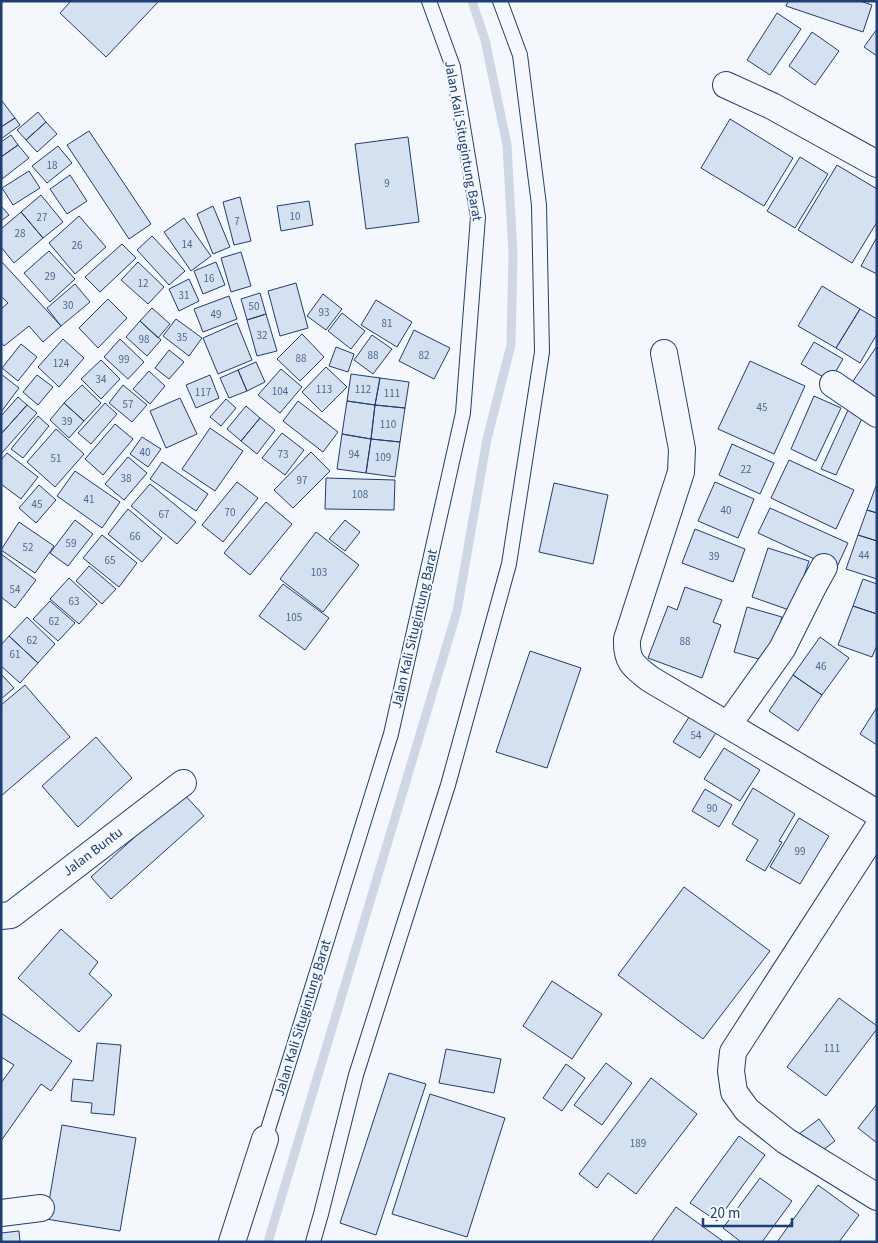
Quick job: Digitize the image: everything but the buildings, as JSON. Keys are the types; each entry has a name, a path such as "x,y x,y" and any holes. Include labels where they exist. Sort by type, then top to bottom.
{"street":[{"path":"726,85 772,106 877,164"},
{"path":"664,353 682,449 681,472 627,639 626,654 634,667 650,679 877,814"},
{"path":"833,384 877,414"},
{"path":"728,725 782,649 824,568"},
{"name":"Jalan Buntu","path":"1,916 11,915 183,783"},
{"path":"877,828 733,1052 731,1071 734,1092 747,1110 786,1141 877,1197"},
{"name":"Jalan Kali Situgintung Barat","path":"232,1242 265,1139"},
{"path":"1,1212 41,1208"}],"lane":[{"name":"Jalan Kali Situgintung Barat","path":"265,1139 391,734 462,413 478,217 453,68 429,1"},
{"path":"312,1242 321,1214 356,1075 448,785 509,564 542,352 538,205 520,55 500,1"}],"waterway":[{"path":"268,1242 457,611 487,439 511,345 513,254 507,145 485,40 472,1"}]}
